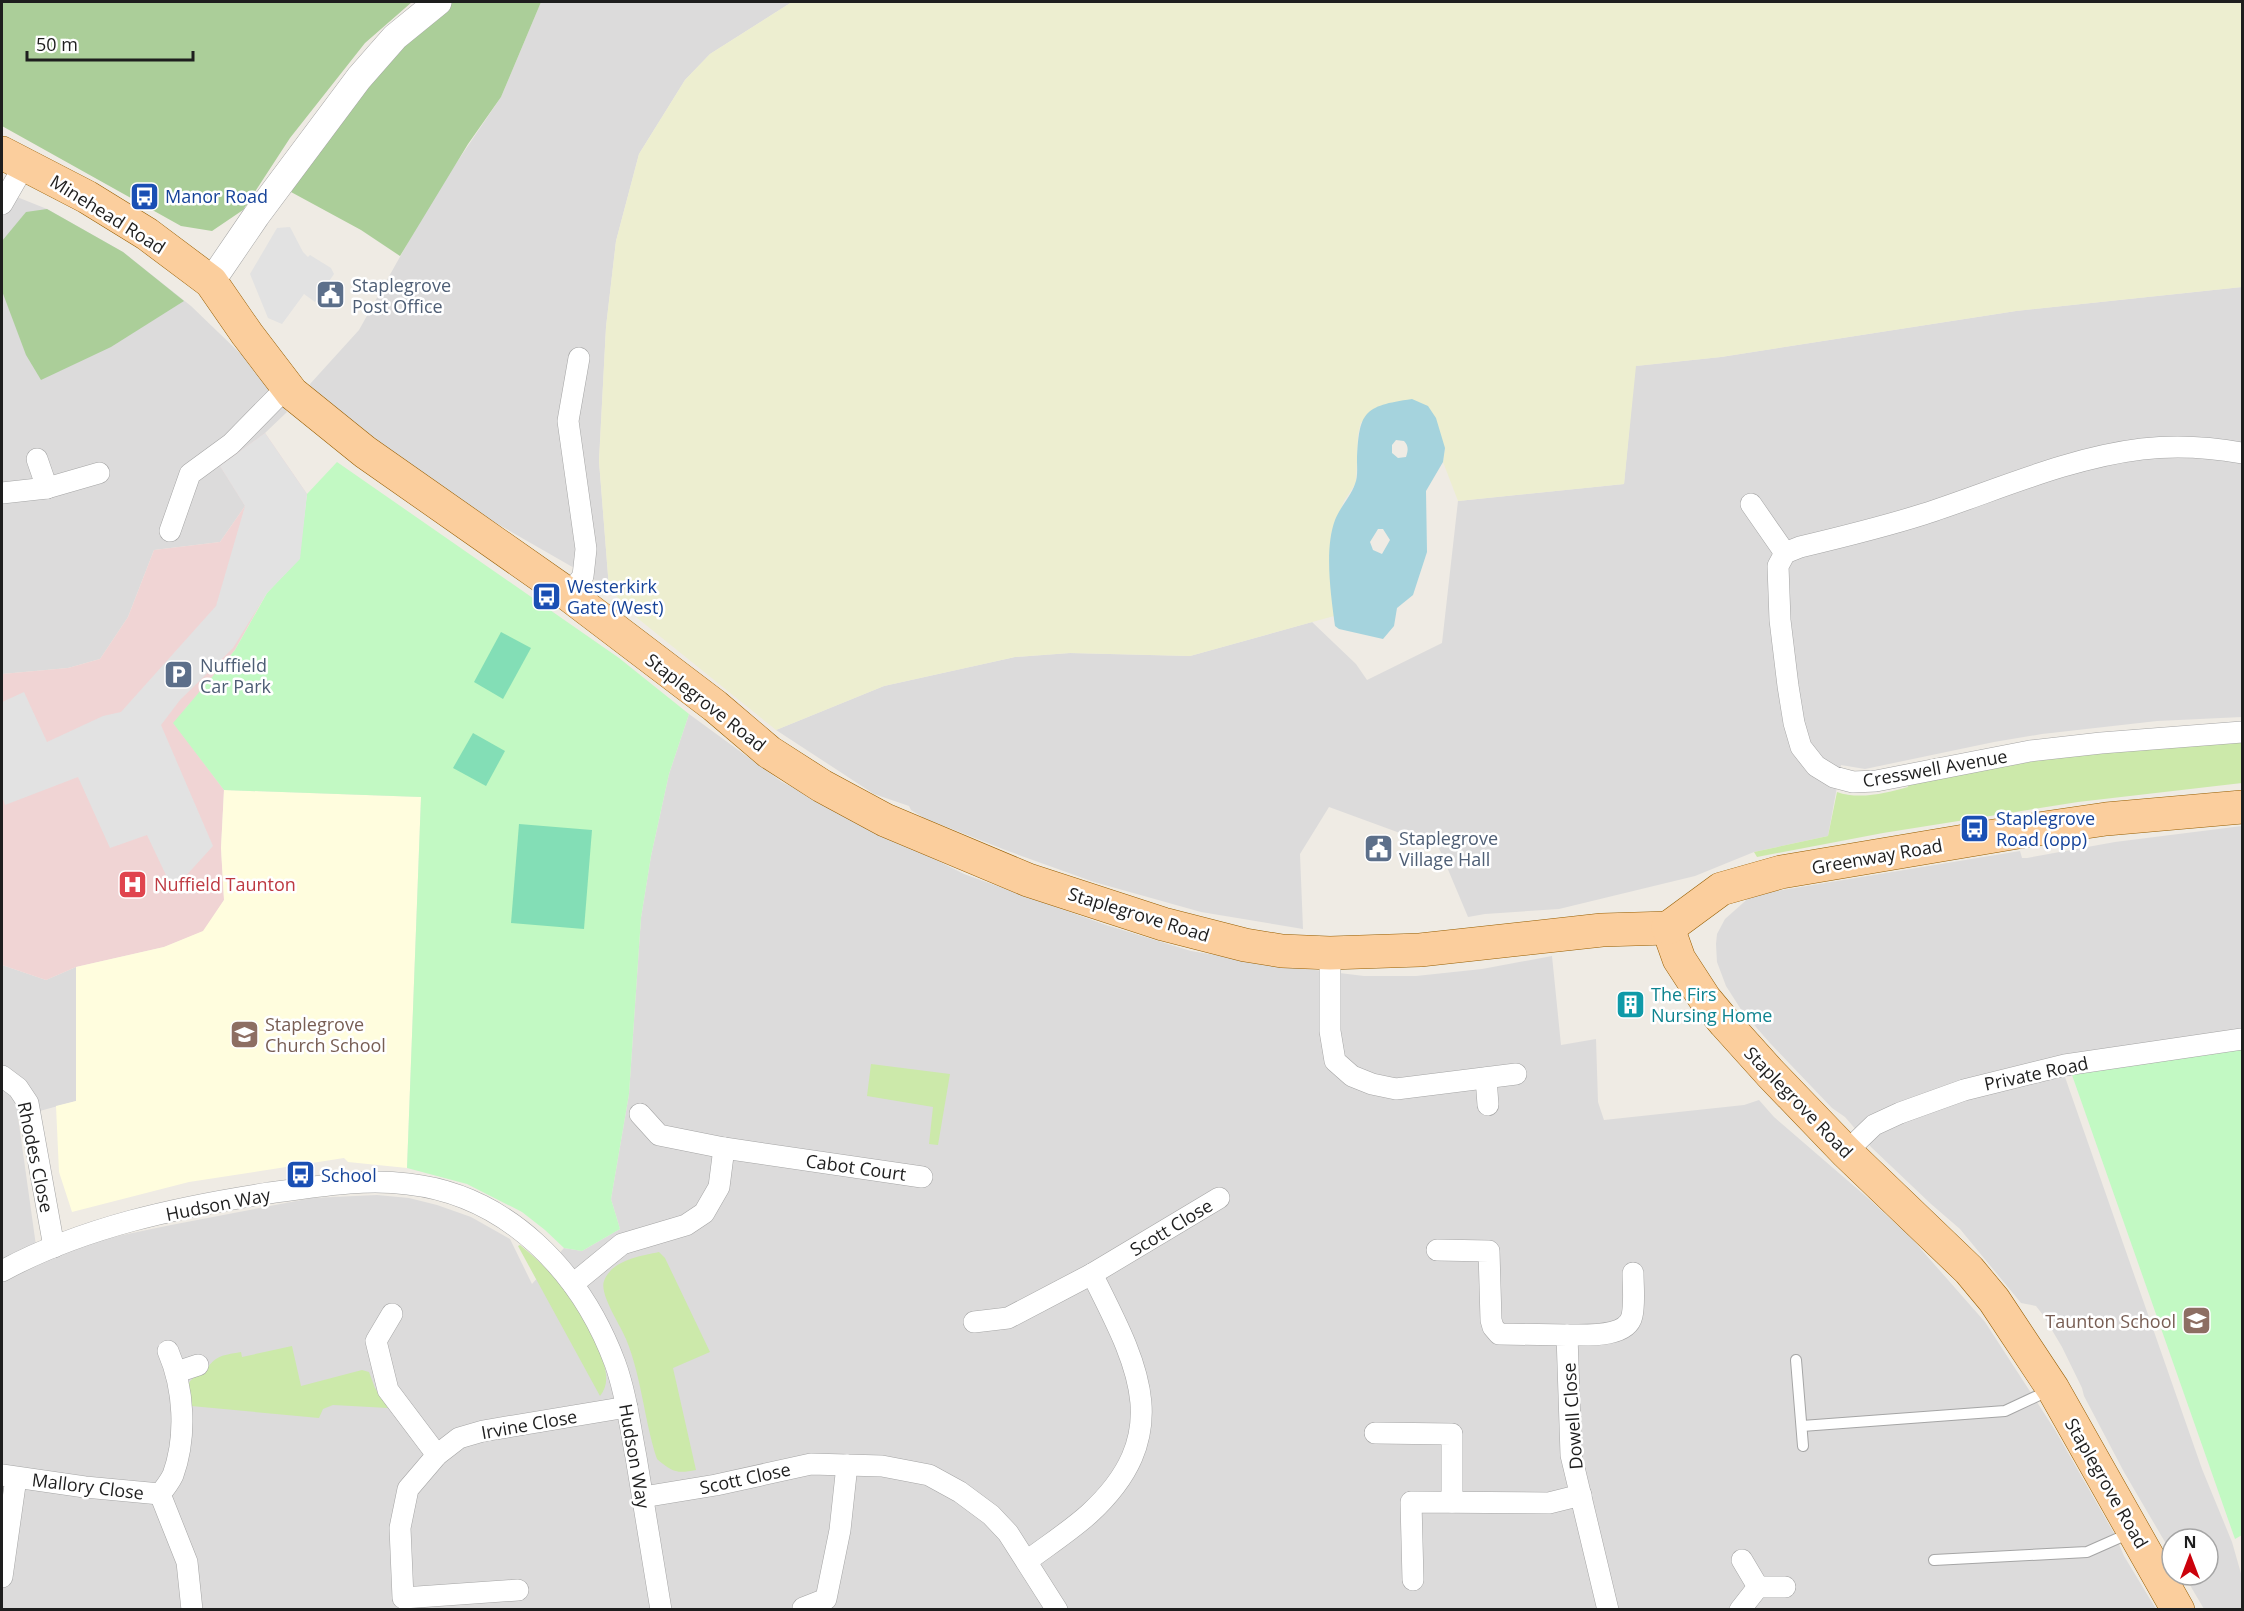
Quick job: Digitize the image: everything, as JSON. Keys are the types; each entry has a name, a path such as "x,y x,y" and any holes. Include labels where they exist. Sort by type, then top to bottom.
{"main road":[{"name":"Minehead Road","path":"13,158 87,197 147,234 211,282"},
{"name":"Staplegrove Road","path":"211,282 287,387 365,452 569,595 715,706 769,752 822,786 885,820 1028,880 1163,924 1245,945 1282,951 1330,953 1420,950 1602,930 1668,928 1679,960 1705,999 1770,1073 1846,1152 1969,1270 1994,1300 2053,1389 2178,1610"},
{"name":"Greenway Road","path":"1668,928 1721,889 1781,872 2106,819 2242,807"}],"street":[{"path":"211,282 243,234 359,78 395,38 438,2"},
{"path":"2,204 13,158"},
{"path":"569,595 583,576 586,549 568,421 579,358"},
{"path":"170,531 190,474 231,444 287,387"},
{"path":"1751,504 1785,553 1923,514 2060,468 2107,455 2175,447 2206,447 2242,453"},
{"path":"37,459 47,488"},
{"path":"2,493 47,488 99,473"},
{"name":"Cresswell Avenue","path":"1785,553 1778,566 1780,620 1794,723 1801,747 1816,766 1834,777 1853,782 1876,781 2030,751 2101,742 2242,732"},
{"path":"1330,953 1330,1031 1335,1062 1352,1076 1372,1084 1396,1089 1516,1074"},
{"name":"Private Road","path":"1846,1152 1874,1125 1964,1090 2065,1065 2242,1039"},
{"name":"Rhodes Close","path":"2,1076 18,1088 28,1103 54,1247"},
{"path":"1485,1078 1488,1105"},
{"name":"Cabot Court","path":"640,1114 659,1135 724,1148 922,1177"},
{"path":"573,1284 622,1244 686,1225 704,1213 719,1187 724,1148"},
{"name":"Hudson Way","path":"2,1271 54,1247 97,1232 198,1206 326,1185 385,1182 409,1184 437,1189 481,1204 510,1221 555,1261 573,1284 600,1328 608,1346 616,1365 627,1407 661,1610"},
{"name":"Scott Close","path":"974,1322 1008,1318 1092,1274 1219,1198"},
{"name":"Dowell Close","path":"1437,1250 1489,1251 1491,1320 1500,1334 1604,1334 1625,1327 1631,1319 1634,1273"},
{"path":"1027,1562 1088,1514 1112,1489 1131,1458 1140,1434 1141,1406 1136,1371 1124,1338 1092,1274"},
{"path":"392,1314 375,1341 388,1390 437,1455"},
{"name":"Dowell Close","path":"1567,1335 1571,1455 1608,1610"},
{"name":"Mallory Close","path":"160,1494 172,1476 179,1449 182,1410 177,1372 168,1351"},
{"path":"177,1372 198,1365"},
{"name":"Irvine Close","path":"518,1590 404,1604 400,1528 408,1489 437,1455 459,1438 483,1431 627,1407"},
{"path":"1375,1433 1452,1434 1452,1502"},
{"name":"Scott Close","path":"643,1497 716,1485 811,1464 882,1466 928,1475 960,1492 991,1515 1008,1533 1057,1610"},
{"path":"803,1608 833,1604 847,1465"},
{"name":"Mallory Close","path":"2,1577 9,1476 160,1494"},
{"name":"Mallory Close","path":"160,1494 187,1562 192,1610"},
{"name":"Dowell Close","path":"1413,1580 1411,1502 1549,1503 1581,1495"},
{"path":"1742,1560 1758,1587"},
{"path":"1758,1587 1785,1587"},
{"path":"1740,1610 1758,1587"}],"lane":[{"path":"1796,1360 1803,1446"},
{"path":"1802,1426 2006,1411 2053,1389"},
{"path":"1934,1560 2087,1552 2134,1532"}],"shaded area":[{"path":"541,2 792,2 710,54 685,80 639,154 616,241 606,327 599,461 609,588 463,504 400,460 311,390 310,384 359,330 434,196 501,97"},
{"path":"2,191 47,209 123,252 191,306 245,358 287,412 265,433 245,506 220,542 154,550 128,617 100,659 68,668 2,674"},
{"path":"290,227 303,252 308,257 310,255 331,268 334,274 315,302 304,294 282,324 268,318 250,274 277,228"},
{"path":"2242,287 2242,717 2157,721 2042,734 1865,769 1841,765 1828,836 1754,852 1695,876 1559,909 1468,917 1436,841 1419,840 1329,807 1300,854 1303,929 1201,912 1094,882 1008,851 924,818 911,810 909,806 874,794 776,730 884,686 1015,657 1070,653 1190,656 1312,622 1356,664 1367,680 1442,643 1458,501 1624,484 1635,366 1721,357 2016,311"},
{"path":"265,433 307,494 267,592 235,650 174,723 224,790 221,848 224,900 204,931 164,947 76,967 46,980 2,965 2,674 68,668 100,659 128,617 154,550 220,542 245,506 220,466"},
{"name":"Nuffield Car Park","path":"265,433 307,494 300,559 267,593 233,648 180,700 161,725 213,846 173,890 147,835 110,848 78,777 5,805 2,796 2,702 24,692 47,742 103,716 121,712 216,606 245,506 220,466"},
{"path":"689,714 782,782 964,874 1106,925 1191,951 1282,966 1364,976 1416,976 1482,969 1552,956 1561,1045 1596,1039 1598,1102 1604,1120 1744,1105 1759,1100 1774,1117 1912,1239 1985,1322 2055,1430 2115,1535 2124,1556 2156,1609 2,1610 2,965 46,980 76,967 76,1101 18,1117 38,1260 89,1242 171,1225 312,1198 377,1195 409,1198 437,1205 471,1217 510,1239 532,1284 564,1248 582,1251 620,1229 611,1199 629,1094 641,918 651,856 669,774"},
{"name":"Staplegrove Church School","path":"224,790 421,797 407,1168 348,1162 344,1158 189,1182 72,1212 59,1172 56,1106 76,1101 76,967 164,947 203,931 224,900 221,848"},
{"path":"2242,826 2242,1049 2065,1077 2202,1469 2232,1542 2242,1577 2242,1609 2204,1609 2191,1587 2220,1587 2220,1527 2160,1527 2160,1534 2124,1472 2084,1396 2062,1347 2043,1315 2036,1306 2021,1303 1960,1229 1871,1147 1845,1117 1832,1108 1769,1042 1742,1011 1726,986 1717,962 1717,934 1725,919 1752,895 2020,851 2022,858 2027,858 2115,842"}],"green space":[{"path":"2,2 412,2 365,43 290,138 243,210 212,231 181,226 2,126"},
{"path":"453,2 541,2 501,97 468,144 400,256 361,230 291,192 340,115 394,50"},
{"path":"792,2 2242,2 2242,287 2016,311 1721,357 1636,366 1624,484 1458,501 1443,462 1445,448 1361,422 1358,435 1356,483 1344,501 1331,534 1330,563 1334,616 1190,656 1070,653 1015,657 884,686 776,730 636,617 609,588 599,461 606,327 616,241 639,154 685,80 710,54"},
{"path":"47,209 123,252 184,301 111,347 41,380 26,355 2,291 2,241 26,212"},
{"path":"337,462 619,658 689,714 669,774 651,856 641,918 629,1094 611,1199 620,1229 582,1251 564,1248 522,1212 467,1184 407,1168 421,797 224,790 173,723 235,650 267,593 299,559 307,494"},
{"path":"501,632 531,648 503,699 474,682"},
{"path":"473,733 505,751 486,786 453,768"},
{"path":"2242,739 2242,783 2078,802 1883,833 1757,857 1754,852 1828,836 1837,792 1873,795 1908,787 1906,782 2109,749"},
{"path":"519,824 592,830 584,929 511,923"},
{"name":"Taunton School","path":"2242,1049 2242,1535 2235,1539 2072,1075"},
{"path":"871,1064 950,1074 938,1145 929,1144 933,1107 867,1096"},
{"path":"520,1245 558,1282 576,1306 589,1329 601,1353 606,1374 605,1386 600,1396 518,1246"},
{"path":"659,1252 665,1258 710,1352 673,1368 696,1470 675,1471 657,1459 631,1354 607,1302 603,1287 604,1281 613,1268 635,1257"},
{"path":"292,1346 301,1386 362,1370 369,1372 375,1388 388,1408 333,1405 323,1409 319,1418 191,1406 188,1385 216,1359 241,1352 242,1357"}],"water":[{"path":"1412,399 1428,406 1436,418 1445,448 1443,462 1426,491 1427,552 1413,595 1397,608 1394,626 1383,639 1339,629 1335,626 1329,558 1335,520 1356,481 1362,422 1374,409","holes":["1396,440 1406,443 1408,449 1406,457 1398,458 1392,453 1392,445","1378,529 1383,529 1390,540 1382,554 1373,550 1370,542"]}],"place":[{"name":"Manor Road","path":"144,196"},
{"name":"Staplegrove Post Office","path":"331,295"},
{"name":"Westerkirk Gate (West)","path":"546,596"},
{"name":"Nuffield Car Park","path":"179,675"},
{"name":"Staplegrove Road (opp)","path":"1975,828"},
{"name":"Staplegrove Village Hall","path":"1378,848"},
{"name":"Nuffield Taunton","path":"133,884"},
{"name":"The Firs Nursing Home","path":"1630,1004"},
{"name":"Staplegrove Church School","path":"244,1034"},
{"name":"School","path":"300,1175"},
{"name":"Taunton School","path":"2197,1321"}]}
